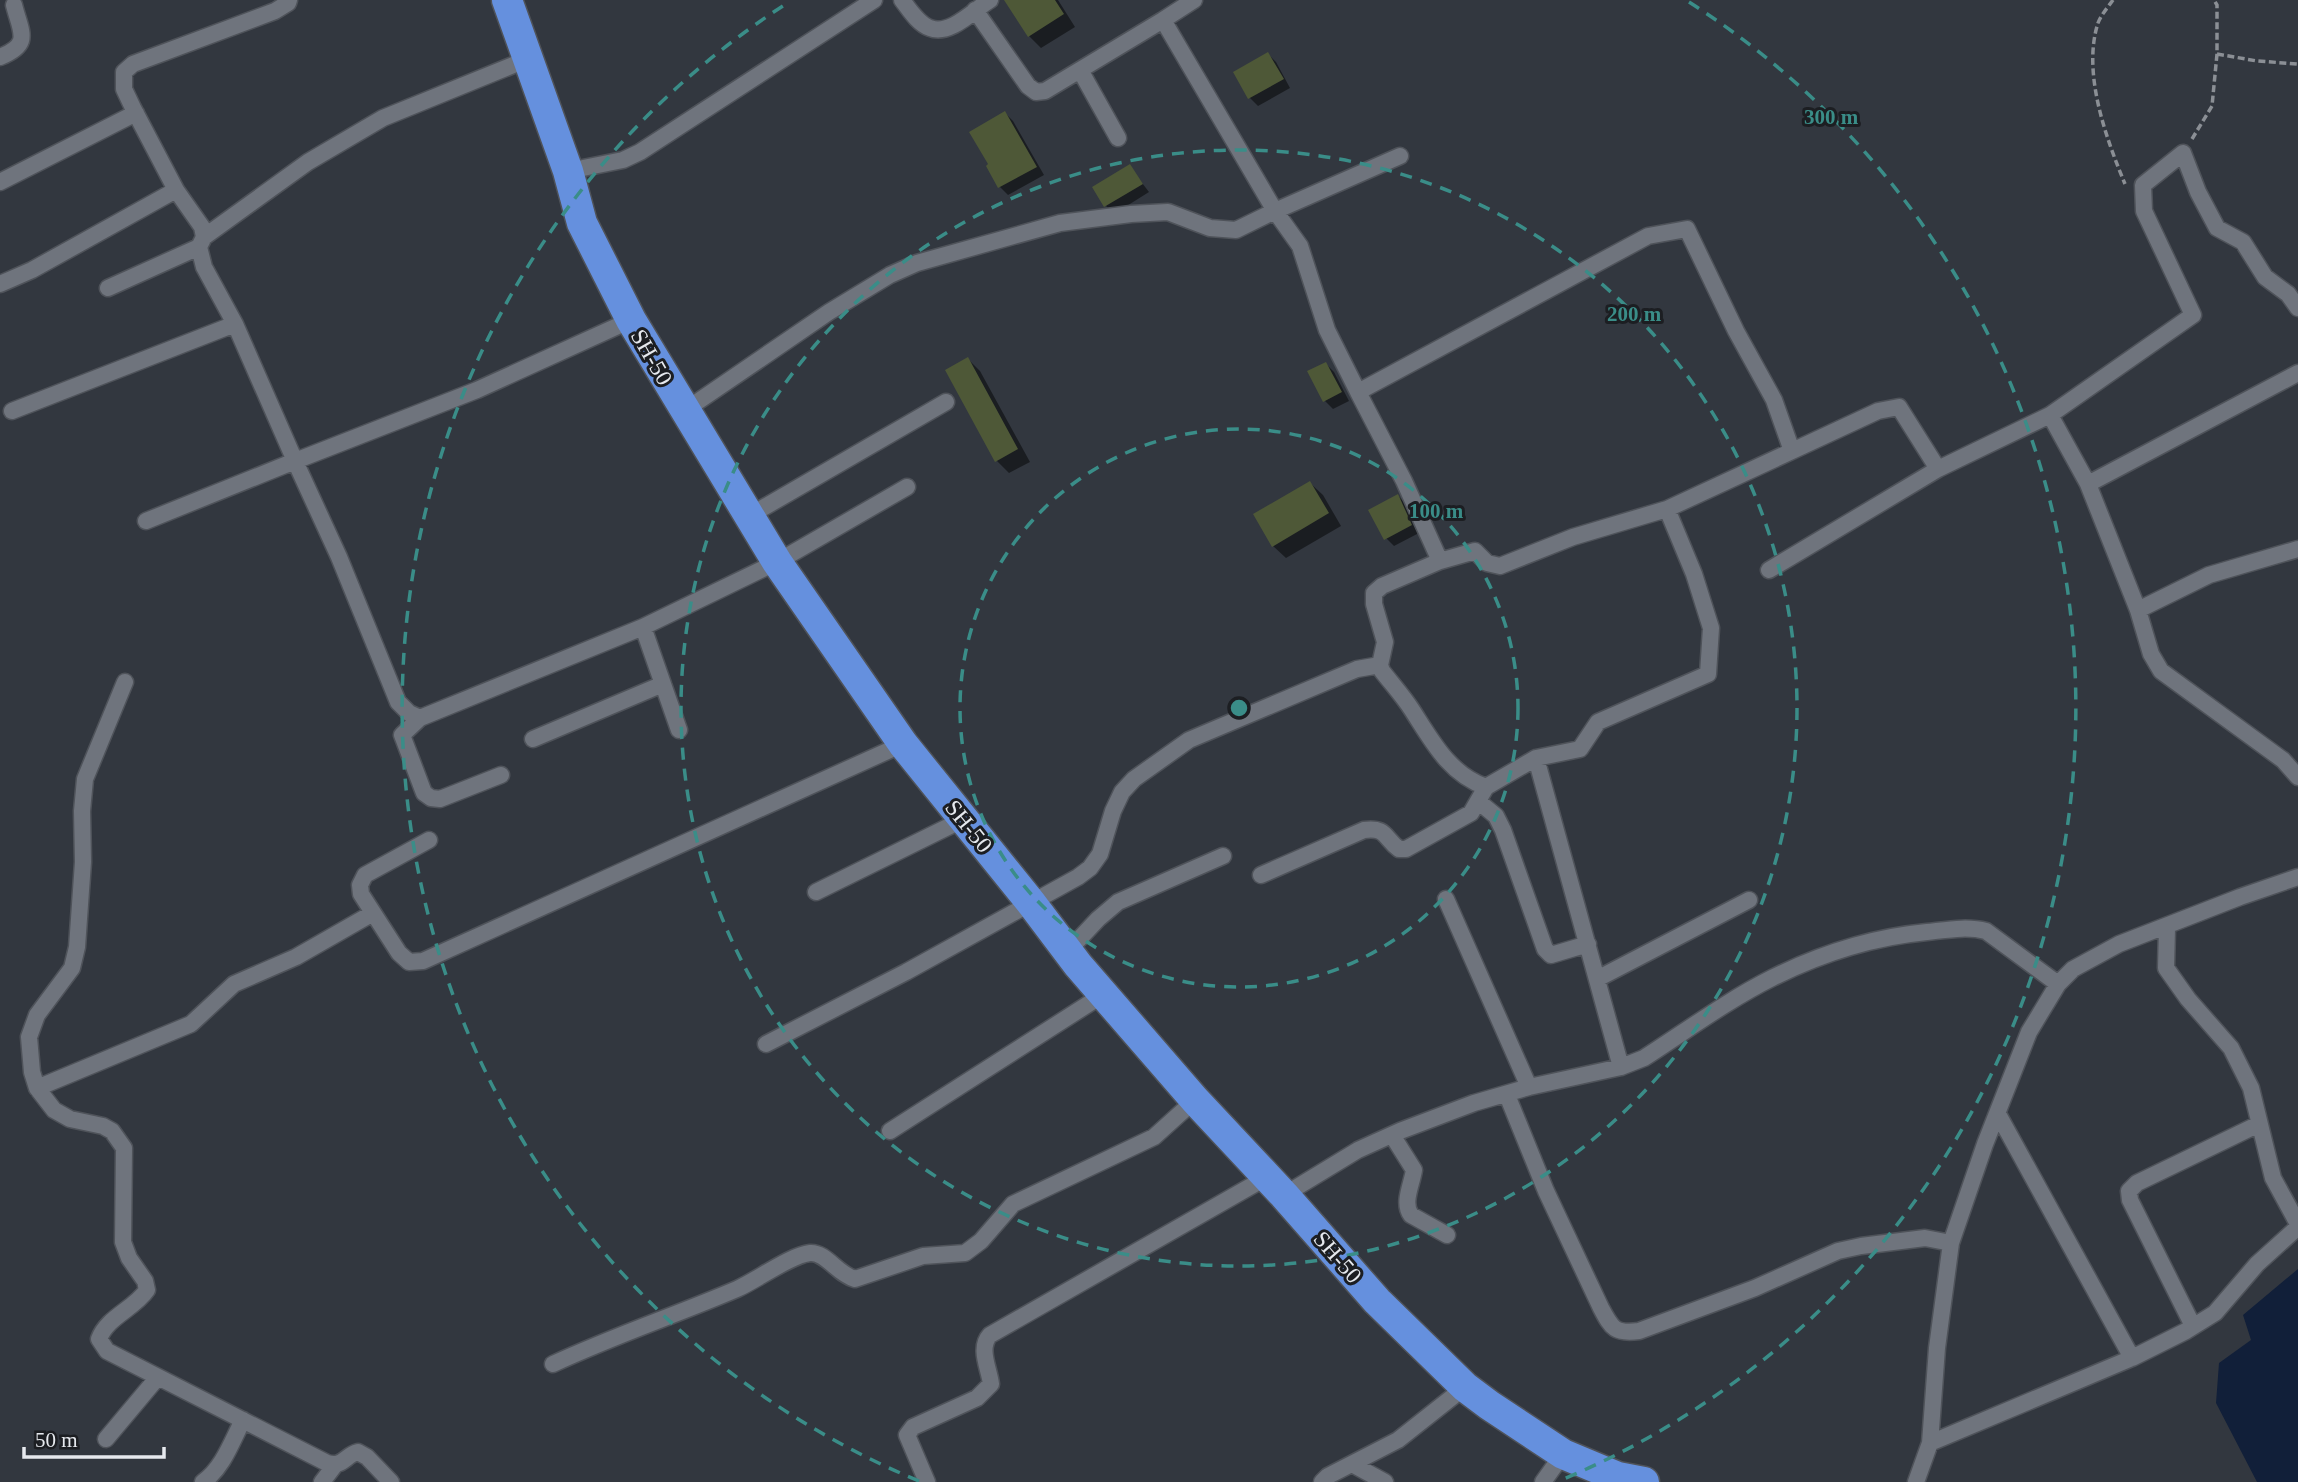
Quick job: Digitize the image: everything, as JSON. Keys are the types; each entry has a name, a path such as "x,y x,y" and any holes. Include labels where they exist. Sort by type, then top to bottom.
{"highway":[{"name":"SH-50","path":"507,0 568,171 582,223 631,320 777,562 903,744 1104,994 1195,1100 1276,1186 1377,1301 1465,1387 1489,1405 1563,1454 1618,1477 1639,1482"}],"street":[{"path":"289,0 275,10 133,64 124,72 124,89 176,190 202,227 204,267 235,324 339,557 398,702 409,713 420,718"},
{"path":"568,171 622,160 640,152 874,0"},
{"path":"902,0 920,21 931,29 943,29 958,23 990,0"},
{"path":"975,10 1028,86 1036,92 1045,91 1194,0"},
{"path":"0,57 19,47 23,40 13,5"},
{"path":"1163,20 1275,211 1300,246 1327,330 1404,481 1440,561"},
{"path":"108,288 202,242 308,162 383,118 528,59"},
{"path":"1080,70 1118,138"},
{"path":"0,182 136,113"},
{"path":"1769,570 1938,469 2050,415 2193,315 2144,211 2143,185 2183,153 2198,192 2217,228 2243,242 2266,276 2288,294 2298,308"},
{"path":"684,411 829,312 890,275 917,263 1060,223 1168,212 1210,228 1236,230 1400,156"},
{"path":"0,284 32,270 176,190"},
{"path":"1358,392 1648,236 1687,229 1736,331 1774,400 1792,451"},
{"path":"146,520 477,390 631,320"},
{"path":"12,411 235,324"},
{"path":"2088,484 2298,373"},
{"path":"749,516 946,402"},
{"path":"1588,944 1551,955 1545,949 1503,830 1478,784 1449,764 1440,754 1382,671 1380,665 1385,642 1374,604 1374,593 1382,586 1440,561 1475,551 1487,564 1500,566 1573,537 1667,509 1878,411 1899,407 1938,469"},
{"path":"2050,415 2088,484 2138,610 2151,654 2161,671 2283,760 2298,777"},
{"path":"500,775 440,799 431,798 424,793 402,735 420,718 643,627 777,562 906,487"},
{"path":"1261,876 1364,830 1384,832 1399,849 1406,849 1464,818 1471,813 1482,794 1536,758 1580,749 1598,722 1708,674 1711,628 1694,574 1667,509"},
{"path":"2138,610 2209,575 2298,549"},
{"path":"643,627 679,730"},
{"path":"766,1044 1032,904 1090,868 1100,854 1113,811 1122,792 1134,779 1189,740 1357,669 1380,665"},
{"path":"125,682 85,779 82,793 83,862 78,947 72,968 37,1015 30,1029 30,1057 37,1088 54,1110 70,1119 113,1131 124,1148 123,1242 147,1290 141,1299 108,1324 99,1339 107,1352 335,1465"},
{"path":"533,739 663,684"},
{"path":"429,840 365,875 360,885 373,913 399,953 409,962 423,961 903,744"},
{"path":"1536,758 1621,1067"},
{"path":"816,892 964,820"},
{"path":"1068,951 1118,902 1223,856"},
{"path":"1916,1481 1930,1443 1937,1348 1951,1242 2029,1032 2058,984 2073,969 2119,944 2298,877"},
{"path":"1446,899 1529,1087"},
{"path":"1597,979 1749,900"},
{"path":"37,1088 191,1024 234,984 296,957 373,913"},
{"path":"1930,1443 2132,1358 2193,1326 2215,1312 2257,1264 2298,1225 2273,1178 2251,1088 2231,1048 2188,999 2166,968 2166,928"},
{"path":"927,1482 907,1435 913,1427 977,1398 986,1391 990,1384 984,1351 985,1340 990,1335 1276,1186 1392,1135 1474,1103 1529,1087 1621,1067 1644,1058 1772,978 1829,954 1895,935 1969,929 1986,931 2058,984"},
{"path":"890,1131 1104,994"},
{"path":"1507,1095 1551,1203 1601,1308 1617,1331 1639,1331 1755,1288 1839,1251 1925,1238 1951,1242"},
{"path":"553,1364 739,1288 799,1256 810,1253 822,1255 844,1276 855,1279 923,1256 965,1253 981,1241 1013,1204 1154,1137 1195,1100"},
{"path":"1998,1114 2132,1358"},
{"path":"2193,1326 2130,1200 2129,1191 2137,1183 2259,1124"},
{"path":"1392,1135 1415,1170 1408,1210 1411,1215 1447,1235"},
{"path":"106,1438 158,1377"},
{"path":"1322,1482 1328,1476 1398,1440 1465,1387"},
{"path":"203,1482 218,1466 243,1420"},
{"path":"322,1482 335,1465 343,1463 351,1454 358,1452 367,1457 391,1482"},
{"path":"1543,1482 1563,1454"},
{"path":"1352,1464 1385,1482"}],"path":[{"path":"2113,0 2099,21 2092,55 2099,106 2113,155 2129,192 2144,211"},
{"path":"2183,153 2212,106 2217,54 2217,5 2214,0"},
{"path":"2217,54 2298,64"}],"water":[{"path":"2298,1269 2298,1482 2257,1482 2216,1403 2219,1363 2251,1340 2243,1315"}],"building":[{"path":"1004,0 1055,0 1064,14 1028,37"},
{"path":"1268,52 1284,79 1248,99 1233,72"},
{"path":"1005,111 1037,167 998,188 986,166 988,164 969,132"},
{"path":"1130,164 1143,184 1104,207 1092,187"},
{"path":"968,357 1018,449 995,462 945,370"},
{"path":"1326,362 1342,392 1323,402 1307,371"},
{"path":"1310,481 1329,513 1272,547 1253,514"},
{"path":"1398,494 1412,525 1384,540 1368,510"}]}
